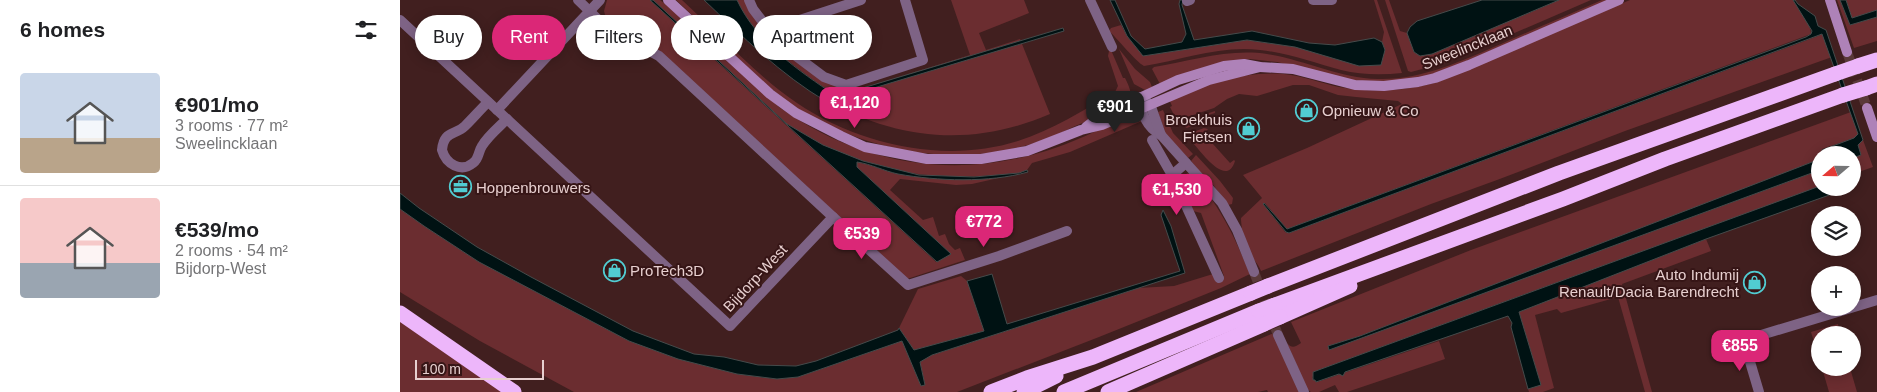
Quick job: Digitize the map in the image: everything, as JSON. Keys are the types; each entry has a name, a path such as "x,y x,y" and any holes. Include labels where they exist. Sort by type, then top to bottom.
{"highway":[{"path":"1024,392 1093,357 1251,292 1559,173 1877,60"},
{"path":"1108,392 1277,311 1414,254 1665,159 1871,86"},
{"path":"400,312 514,392"},
{"path":"1064,392 1262,318"},
{"path":"991,392 1027,378 1093,357"}],"main road":[{"path":"668,0 770,94 796,113 865,146 927,159 981,159 1027,151 1081,130"},
{"name":"Sweelincklaan","path":"1081,130 1099,117 1140,97 1188,76 1224,66 1244,64 1293,69 1355,85 1384,86 1435,78 1619,0"},
{"path":"1830,0 1848,52"},
{"name":"Sweelincklaan","path":"1081,130 1102,125 1209,80 1260,67"},
{"path":"1867,108 1877,137"}],"street":[{"path":"578,0 608,28 659,56 908,285 1006,254 1067,231"},
{"path":"498,110 600,0"},
{"path":"749,0 758,15"},
{"path":"815,15 861,0"},
{"path":"801,60 824,77 846,85 923,60 904,0"},
{"path":"1090,0 1112,47"},
{"path":"1313,0 1332,0"},
{"name":"Bijdorp-West","path":"400,20 730,326 833,217"},
{"path":"1140,97 1172,175 1220,278"},
{"path":"488,102 463,128 454,131 446,137 442,150 448,162 457,167 472,164 478,158 483,144 507,119"},
{"path":"1156,137 1186,163 1217,197 1231,217 1254,272"},
{"path":"1172,175 1186,163"},
{"path":"1759,392 1745,345 1748,339 1877,300"},
{"path":"1278,334 1304,392"}],"shaded area":[{"path":"607,0 650,0 671,20 671,60 715,60 936,262 951,254 857,167 857,162 918,177 955,180 1003,177 972,184 956,185 900,179 890,190 923,220 933,217 939,236 945,234 949,244 955,250 960,248 965,260 907,279 661,52 661,15 605,15 604,11"},
{"path":"650,0 653,0 671,17 671,19"},
{"path":"653,0 660,0 678,15 671,15 671,17"},
{"path":"676,0 682,0 698,15 692,15"},
{"path":"704,0 737,0 753,25 753,46 743,37 743,15 720,15"},
{"path":"737,0 745,0 755,15 753,15 753,25"},
{"path":"951,0 1024,0 1029,13 979,33 986,50 1020,39 1050,114 1021,125 992,132 936,135 908,131 880,124 824,100 836,96 787,60 806,60 842,88 853,91 970,55"},
{"path":"1110,0 1115,0 1131,36 1145,49 1182,42 1186,34 1179,4 1180,0 1183,0 1182,5 1194,40 1252,31 1309,43 1335,45 1374,38 1382,42 1385,50 1381,65 1359,66 1295,47 1247,40 1143,56 1127,36"},
{"path":"1374,0 1377,0 1402,73 1356,73 1281,53 1245,49 1216,51 1144,66 1109,31 1111,28 1121,25 1143,56 1247,40 1295,47 1385,50 1382,42 1384,32"},
{"path":"1385,0 1389,0 1400,31 1407,33 1414,52 1420,56 1432,54 1559,0 1591,0 1445,63 1411,72 1408,71"},
{"path":"1482,0 1559,0 1432,54 1420,56 1414,52 1407,33 1410,27 1417,21"},
{"path":"1602,0 1609,0 1438,73 1400,82 1359,82 1277,62 1250,59 1231,61 1160,84 1152,69 1154,67 1210,56 1253,53 1281,57 1350,76 1378,79 1410,76 1456,63"},
{"path":"1630,0 1793,0 1807,21 1811,34 1287,229 1265,203 1263,204 1285,232 1289,233 1823,34 1832,57 1625,131 1431,204 1261,271 1246,247 1241,218 1262,198 1243,175 1402,104 1398,101 1338,95 1309,85 1293,85 1257,96 1239,94 1227,99 1214,108 1187,117 1181,117 1184,124 1191,119 1215,111 1215,113 1193,120 1196,124 1187,128 1178,123 1170,107 1172,106 1169,99 1183,93 1225,80 1254,75 1284,74 1339,87 1364,90 1389,90 1426,85 1438,82"},
{"path":"1793,0 1815,16 1818,26 1826,30 1863,140 1858,146 1833,146 1854,138 1858,134 1822,34 1289,233 1286,232 1263,204 1287,229 1806,37 1812,31"},
{"path":"1837,0 1840,0 1850,25 1877,17 1877,41 1854,48"},
{"path":"1840,0 1846,0 1852,18 1877,10 1877,17 1850,25"},
{"path":"1846,0 1877,0 1877,10 1852,18"},
{"path":"1063,28 1064,31 827,102 770,60 786,60 836,96"},
{"path":"1119,49 1135,69 1150,82 1152,87 1145,90 1134,84"},
{"path":"1111,50 1128,85 1131,97 1109,111 1032,144 997,152 960,155 924,153 888,147 853,136 819,121 788,102 740,60 743,60 743,58 782,92 821,118 875,140 932,150 961,151 990,148 1018,141 1068,119 1115,92 1118,86 1108,56"},
{"path":"716,60 787,124 823,145 863,161 919,175 974,177 1019,173 1027,170 1028,172 1013,176 963,180 898,174 857,162 857,167 951,254 937,262"},
{"path":"718,60 727,60 779,107 841,142 874,154 907,161 941,165 1011,160 1046,151 1123,119 1131,117 1142,121 1070,152 1032,163 1027,170 1019,173 988,176 927,175 869,164 841,154 814,141 781,120"},
{"path":"1163,110 1173,133 1193,154 1188,158 1166,135 1158,112"},
{"path":"1851,112 1858,134 1854,138 1831,146 1811,146 1811,162 1360,336 1328,346 1329,349 1811,173 1811,189 1313,372 1314,376 1312,377 1317,382 1439,341 1445,359 1347,392 1339,392 1335,385 1319,392 1311,392 1307,389 1287,343 1294,347 1301,343 1291,322 1471,250"},
{"path":"1204,128 1208,129 1204,134 1230,163 1235,161 1231,168 1226,171 1214,166 1193,143 1193,135 1196,131"},
{"path":"1863,140 1873,167 1861,171 1861,146 1858,145"},
{"path":"1196,155 1233,198 1232,204 1228,205 1211,182 1203,176 1191,161"},
{"path":"1811,162 1811,173 1329,350 1328,346 1360,336"},
{"path":"1188,173 1197,180 1218,209 1250,274 1221,288 957,392 574,392 480,341 400,292 400,209 479,262 629,341 678,359 737,374 777,379 798,377 902,341 921,386 925,385 920,361 932,355 1138,288 1174,286 1213,274 1220,278 1224,276 1201,213 1193,211 1182,186 1180,177"},
{"path":"1811,189 1811,196 1827,196 1706,239 1519,312 1541,385 1528,389 1511,327 1512,323 1508,316 1345,372 1343,376 1339,374 1316,382 1313,380 1313,372"},
{"path":"400,193 477,247 633,331 694,354 724,357 758,365 796,366 816,361 899,328 914,350 984,331 967,281 992,274 1007,324 1180,271 1161,215 1163,210 1171,226 1185,273 932,355 920,362 925,385 921,386 902,341 798,377 777,379 737,374 678,359 629,341 479,262 400,209"},
{"path":"1706,239 1711,251 1622,284 1652,392 1645,392 1618,297 1561,313 1557,309 1535,315 1554,388 1543,392 1529,392 1528,389 1541,385 1518,312"},
{"path":"961,276 967,281 984,331 914,350 899,328 918,289"},
{"path":"400,319 505,392 400,392"},
{"path":"1274,333 1300,392 1268,392 1267,390 1258,392 1136,392"},
{"path":"1824,376 1852,376 1857,392 1829,392"}],"tunnel":[{"path":"1847,52 1867,108"},
{"path":"1254,272 1278,335"}],"place":[{"name":"Opnieuw & Co","path":"1306,110"},
{"name":"Broekhuis Fietsen","path":"1248,128"},
{"name":"Hoppenbrouwers","path":"460,187"},
{"name":"ProTech3D","path":"614,270"},
{"name":"Auto Indumij Renault/Dacia Barendrecht","path":"1755,283"}]}
